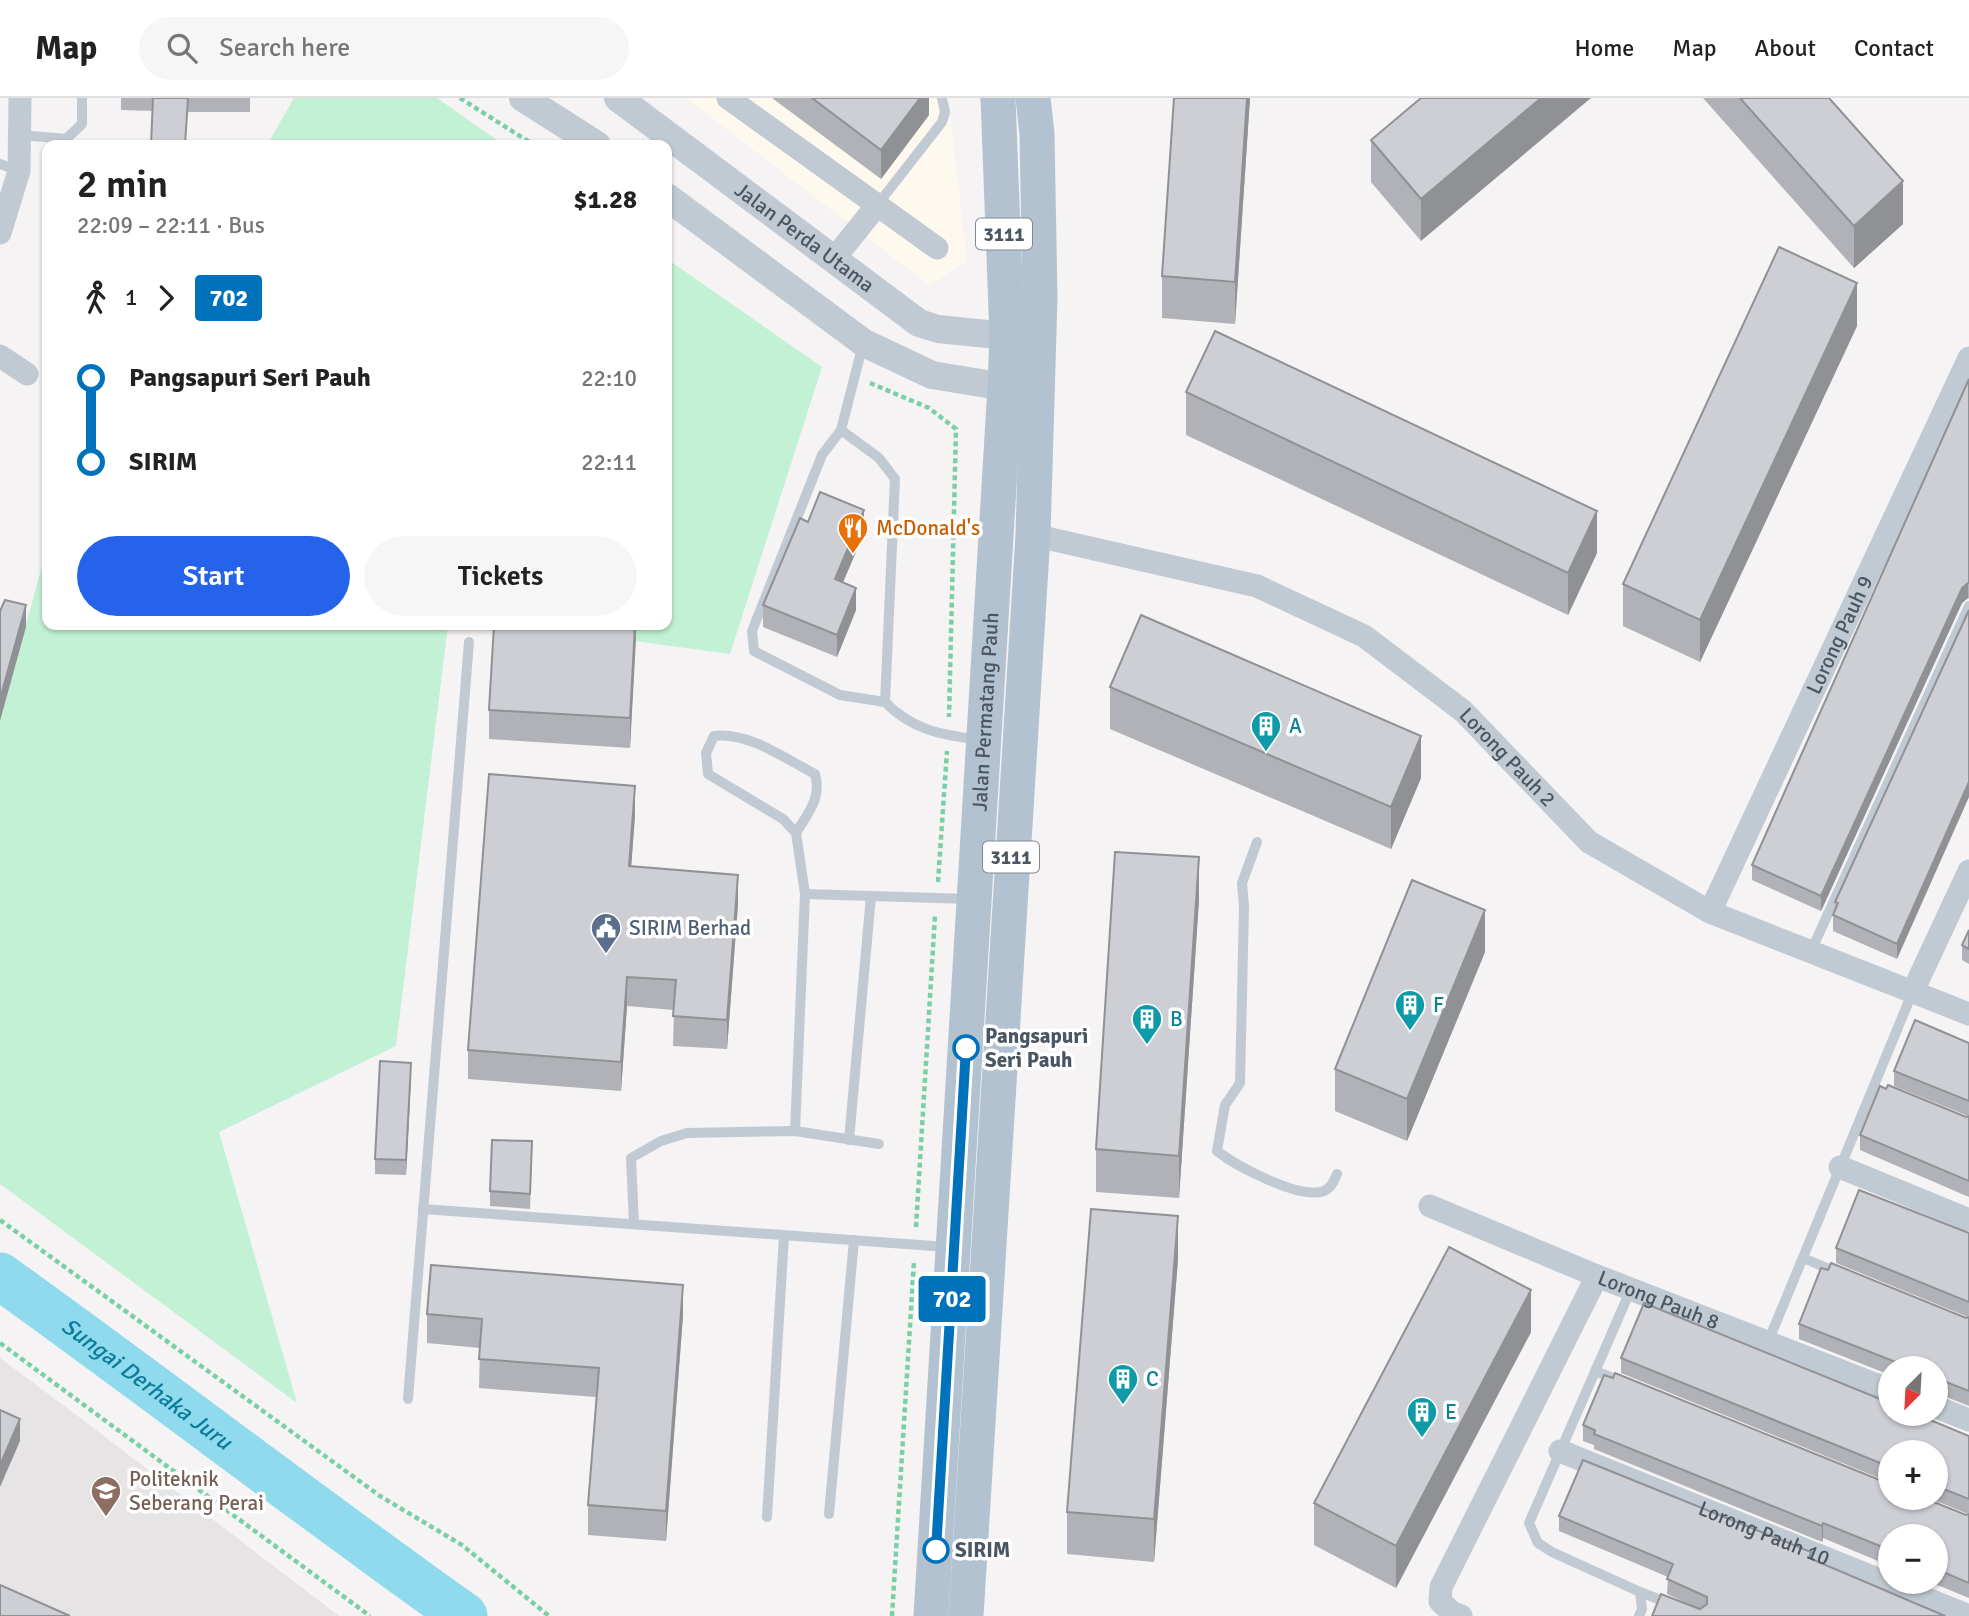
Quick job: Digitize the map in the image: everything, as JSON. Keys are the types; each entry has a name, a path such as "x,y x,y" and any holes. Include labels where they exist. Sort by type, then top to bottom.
{"main road":[{"name":"Jalan Permatang Pauh","path":"931,1616 1005,387 1007,336 998,98"},
{"name":"Jalan Permatang Pauh","path":"966,1616 1033,536 1040,298 1037,134 1033,98"}],"street":[{"path":"0,233 10,167 21,135 20,98"},
{"path":"523,98 589,140"},
{"name":"Jalan Perda Utama","path":"618,98 919,323 938,329 1007,336"},
{"path":"728,98 937,248"},
{"path":"672,201 864,343 897,361 932,375 1005,387"},
{"path":"833,260 878,204"},
{"path":"0,356 27,374"},
{"name":"Lorong Pauh 9","path":"1710,912 1969,358"},
{"name":"Lorong Pauh 2","path":"1033,536 1257,586 1364,636 1463,710 1589,842 1710,912 1969,1014"},
{"path":"1913,991 1969,871"},
{"path":"1840,1167 1969,1220"},
{"name":"Lorong Pauh 8","path":"1430,1206 1597,1276 1878,1385"},
{"path":"1461,1616 1451,1612 1440,1601 1441,1587 1597,1276"},
{"path":"1948,1412 1969,1420"},
{"name":"Lorong Pauh 10","path":"1560,1451 1969,1616"}],"lane":[{"path":"21,135 66,139 76,133 82,124 82,98"},
{"path":"878,204 942,122 945,113 942,98"},
{"path":"76,133 77,140"},
{"path":"864,343 841,430 822,455 752,631 754,651 841,695 885,702 902,719 925,730 983,740"},
{"path":"841,430 878,458 895,479 885,702"},
{"path":"1811,951 1969,606"},
{"path":"408,1399 469,642"},
{"path":"796,833 819,788 815,774 731,734 714,736 706,753 708,774 783,819 796,833 805,894 796,1131"},
{"path":"1257,842 1242,883 1244,906 1240,1083 1224,1105 1217,1151 1273,1183 1321,1193 1330,1188 1337,1174"},
{"path":"805,894 974,899"},
{"path":"849,1140 871,896"},
{"path":"1768,1342 1913,991"},
{"path":"1874,1086 1886,1091"},
{"path":"634,1224 631,1158 661,1141 687,1133 796,1131 879,1144"},
{"path":"423,1209 955,1248"},
{"path":"766,1517 784,1236"},
{"path":"829,1514 854,1240"},
{"path":"1802,1258 1854,1279"},
{"path":"1631,1289 1529,1523 1538,1543 1640,1592 1688,1611"},
{"path":"1595,1371 1634,1387"},
{"path":"1639,1616 1642,1609 1640,1592"}],"path":[{"path":"460,98 526,140"},
{"path":"855,375 929,408 956,429 948,736 892,1616"},
{"path":"0,1220 380,1496 462,1545 549,1616"},
{"path":"0,1343 370,1616"}],"shaded area":[{"path":"686,98 948,98 967,261 929,285"},
{"name":"Politeknik Seberang Perai","path":"0,1358 83,1420 339,1616 0,1616"}],"green space":[{"path":"294,98 437,98 497,140 270,140"},
{"path":"672,262 822,367 730,654 554,630 672,630"},
{"path":"42,566 42,630 447,630 396,1046 219,1132 297,1403 0,1184 0,721"}],"building":[{"path":"153,98 188,98 185,140 151,140"},
{"path":"812,98 920,98 881,150"},
{"path":"1174,98 1247,98 1235,282 1162,276"},
{"path":"1421,98 1541,98 1421,199 1371,140"},
{"path":"1740,98 1829,98 1903,181 1854,226"},
{"path":"1779,247 1857,283 1700,620 1623,584"},
{"path":"1215,331 1597,511 1568,573 1186,392"},
{"path":"1969,379 1969,583 1962,588 1821,896 1752,865"},
{"path":"820,492 864,510 835,579 856,588 837,635 763,605 800,518 808,522"},
{"path":"5,600 26,605 0,699 0,611"},
{"path":"1969,610 1969,782 1897,944 1833,915 1838,903 1835,902"},
{"path":"1141,615 1421,736 1391,807 1110,687"},
{"path":"494,630 635,630 630,718 489,710"},
{"name":"SIRIM Berhad","path":"489,774 635,786 629,866 738,875 727,1020 673,1016 676,980 627,977 621,1062 468,1050"},
{"name":"B","path":"1115,852 1199,857 1179,1156 1096,1149"},
{"name":"F","path":"1412,880 1485,910 1407,1099 1335,1069"},
{"path":"1969,930 1969,949 1962,945"},
{"path":"1915,1020 1969,1043 1969,1101 1894,1071"},
{"path":"380,1061 411,1063 406,1160 375,1159"},
{"path":"1888,1085 1969,1116 1969,1181 1860,1135 1880,1086 1886,1089"},
{"path":"492,1140 532,1141 530,1194 490,1191"},
{"path":"1859,1190 1969,1233 1969,1302 1836,1248"},
{"name":"C","path":"1091,1209 1178,1216 1154,1519 1067,1512"},
{"name":"E","path":"1449,1247 1531,1290 1396,1546 1314,1503"},
{"path":"1831,1263 1969,1317 1969,1391 1948,1383 1948,1356 1880,1356 1799,1324 1821,1268 1828,1270"},
{"path":"431,1265 683,1285 666,1511 588,1505 599,1368 479,1359 482,1319 427,1314"},
{"path":"1644,1303 1878,1398 1878,1426 1945,1426 1969,1436 1969,1499 1948,1491 1948,1440 1878,1440 1878,1462 1621,1358"},
{"path":"1615,1373 1878,1479 1878,1510 1948,1510 1948,1508 1969,1514 1969,1583 1948,1574 1948,1524 1878,1524 1878,1545 1823,1523 1822,1526 1594,1434 1595,1430 1583,1425 1604,1375 1613,1378"},
{"path":"0,1410 20,1419 0,1465"},
{"path":"1583,1460 1811,1552 1809,1558 1878,1587 1878,1594 1893,1594 1945,1616 1652,1616 1661,1594 1700,1609 1707,1604 1707,1597 1667,1579 1673,1564 1559,1516"},
{"path":"0,1585 70,1616 0,1616"}],"waterway":[{"name":"Sungai Derhaka Juru","path":"0,1276 464,1616"}],"bus line":[{"name":"702","path":"936,1550 966,1048"}],"place":[{"name":"McDonald's","path":"853,555"},
{"name":"A","path":"1266,753"},
{"name":"SIRIM Berhad","path":"606,955"},
{"name":"F","path":"1410,1032"},
{"name":"B","path":"1147,1046"},
{"name":"Pangsapuri Seri Pauh","path":"966,1048"},
{"name":"C","path":"1123,1406"},
{"name":"E","path":"1422,1439"},
{"name":"Politeknik Seberang Perai","path":"106,1518"},
{"name":"SIRIM","path":"936,1550"}]}
